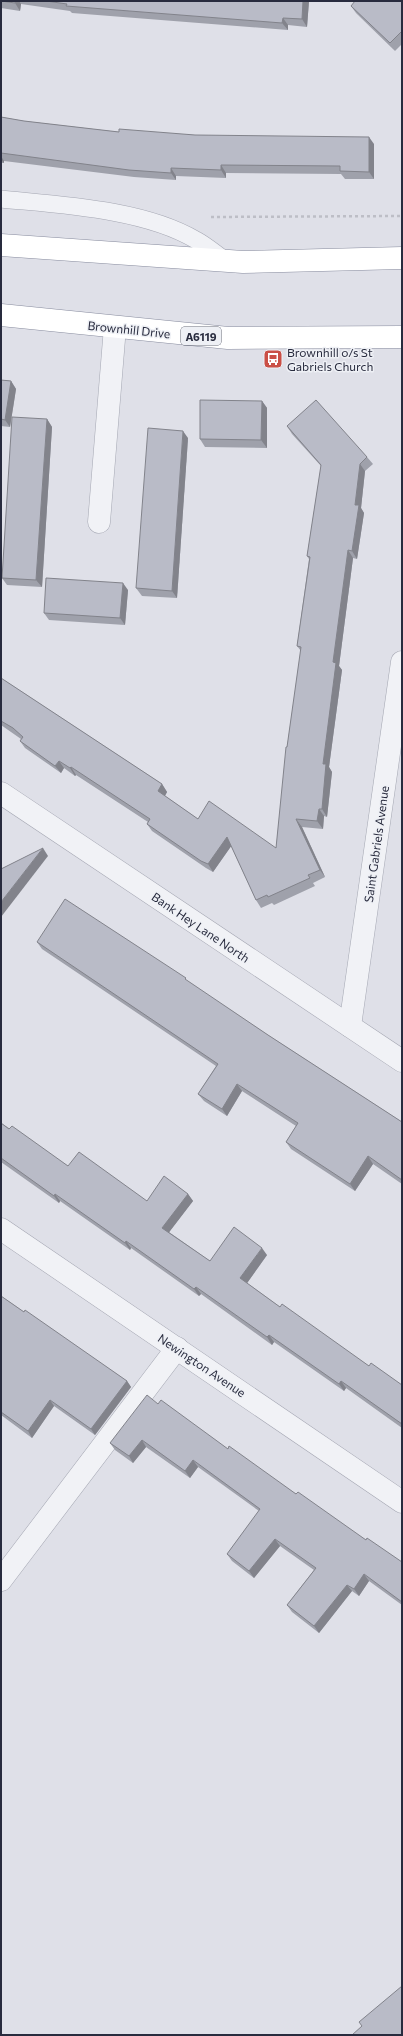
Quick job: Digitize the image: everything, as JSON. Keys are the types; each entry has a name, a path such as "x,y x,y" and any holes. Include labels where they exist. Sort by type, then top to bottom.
{"highway":[{"path":"1,245 226,261 402,258"},
{"name":"Brownhill Drive","path":"1,315 228,338 402,337"}],"street":[{"path":"99,522 115,327"},
{"name":"Saint Gabriels Avenue","path":"350,1026 402,662"},
{"name":"Bank Hey Lane North","path":"1,793 402,1061"},
{"name":"Newington Avenue","path":"1,1229 178,1348 402,1502"},
{"path":"1,1580 178,1348"}],"lane":[{"path":"1,199 91,208 160,223 196,240 226,261"}],"path":[{"path":"171,228 188,218 402,216"}],"building":[{"path":"1,1 15,1 15,3"},
{"path":"46,1 303,1 302,19 283,18 282,23 66,6 67,4"},
{"path":"355,1 402,1 402,31 390,43 351,6"},
{"path":"1,117 119,132 119,129 195,135 369,137 369,172 340,171 340,166 221,165 221,170 171,168 171,173 129,170 1,153"},
{"path":"1,380 11,381 5,420 1,419"},
{"path":"200,400 262,401 261,440 200,439"},
{"path":"316,400 367,457 360,464 355,505 359,505 352,551 348,550 333,662 336,663 323,764 326,764 322,809 319,809 317,821 296,819 320,870 308,875 310,878 268,897 267,895 256,900 227,837 208,864 201,861 147,824 150,819 71,767 70,768 59,761 55,766 20,741 23,737 13,728 1,721 1,678 162,784 158,791 198,819 209,801 276,848 286,747 301,647 297,646 310,557 307,556 321,465 287,426"},
{"path":"12,417 47,419 36,580 2,578"},
{"path":"148,428 183,431 172,591 136,588"},
{"path":"46,578 123,583 120,618 44,613"},
{"path":"43,848 1,902 1,869"},
{"path":"65,899 186,978 185,979 268,1035 402,1122 402,1180 368,1156 350,1184 286,1142 298,1123 237,1084 222,1109 198,1094 218,1064 37,942"},
{"path":"1,1123 9,1129 12,1126 68,1166 79,1152 147,1201 164,1176 188,1194 162,1228 210,1261 234,1227 262,1248 240,1278 280,1307 282,1304 369,1366 371,1363 402,1385 402,1424 341,1381 339,1384 269,1335 267,1337 196,1287 194,1289 126,1241 125,1243 55,1194 54,1196 1,1158"},
{"path":"1,1296 24,1312 25,1310 127,1381 91,1429 50,1400 28,1431 1,1412"},
{"path":"147,1395 158,1404 161,1400 228,1449 229,1446 296,1494 298,1492 366,1540 367,1538 402,1562 402,1602 364,1574 354,1589 347,1585 314,1626 287,1605 316,1568 275,1539 249,1571 227,1554 260,1509 193,1460 185,1471 142,1440 129,1456 110,1443"},
{"path":"402,1986 402,2035 352,2035 362,2026 359,2022"}],"place":[{"name":"Brownhill o/s St Gabriels Church","path":"273,359"}]}
